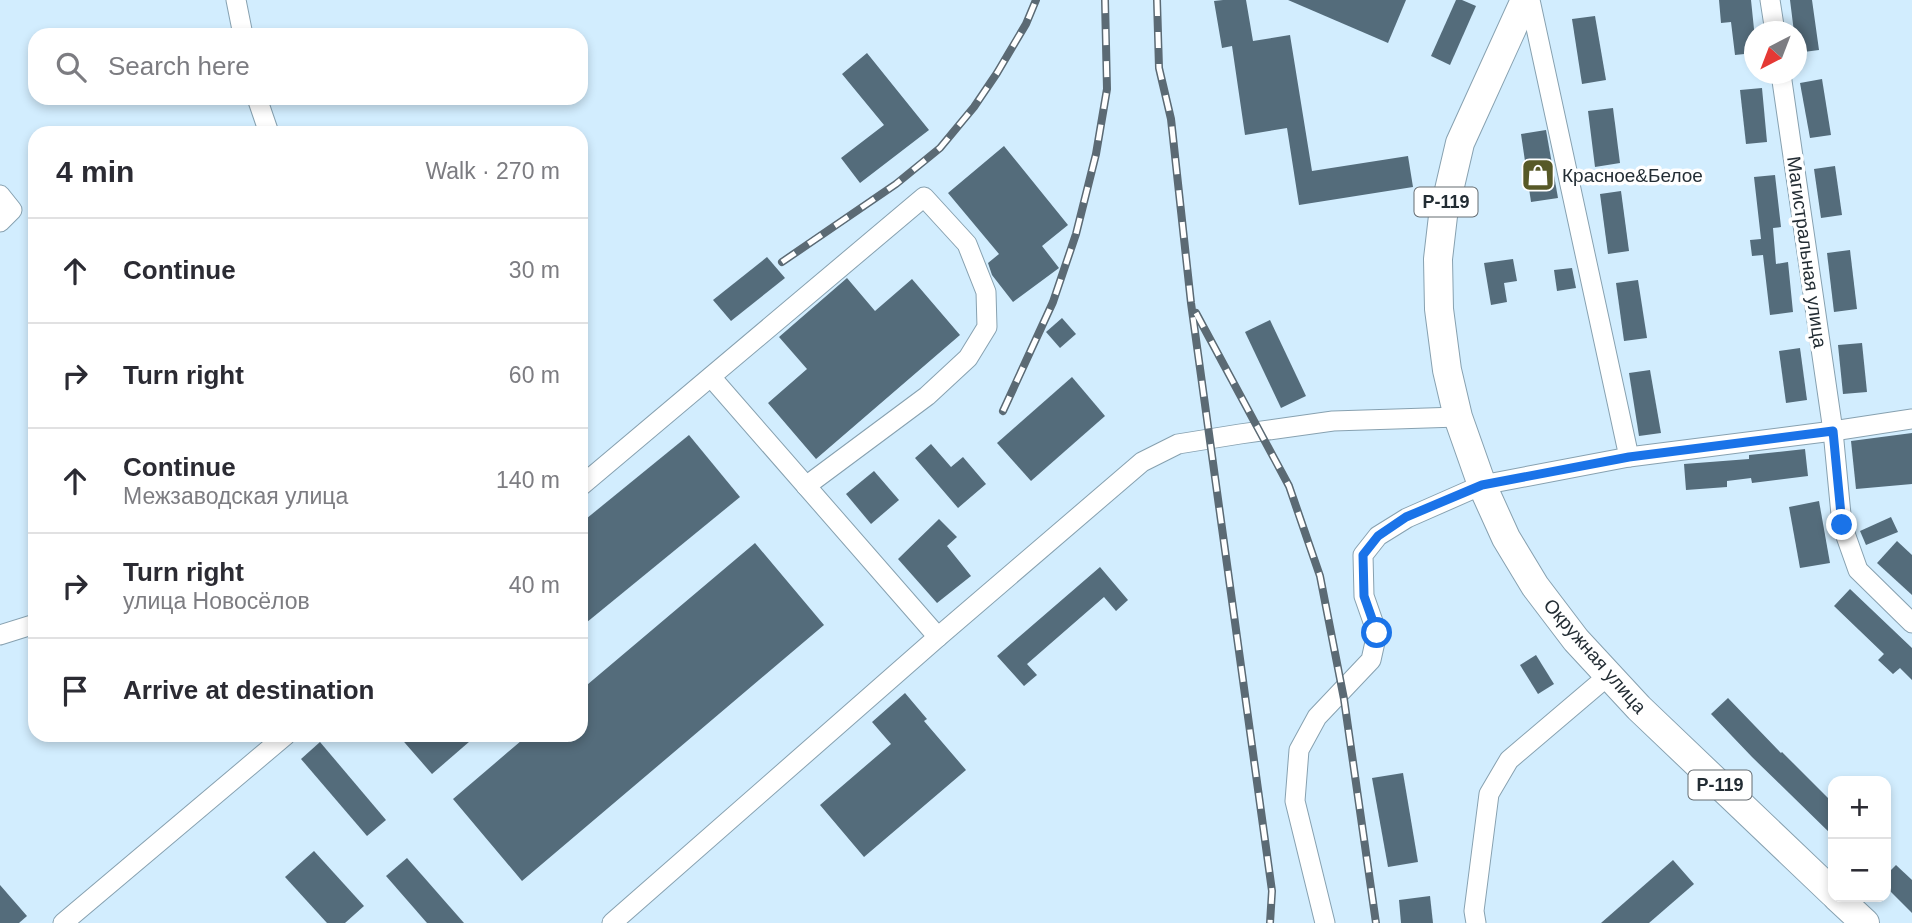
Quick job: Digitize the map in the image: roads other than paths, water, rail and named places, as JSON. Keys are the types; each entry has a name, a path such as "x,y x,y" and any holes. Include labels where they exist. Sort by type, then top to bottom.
{"highway":[{"name":"Окружная улица","path":"1527,0 1460,143 1443,216 1438,259 1439,309 1447,370 1458,417 1482,485 1506,538 1535,586 1576,640 1640,708 1828,888"},
{"path":"1843,902 1865,923"}],"street":[{"path":"236,0 242,28"},
{"path":"1527,0 1629,457"},
{"path":"1770,0 1773,21"},
{"name":"Магистральная улица","path":"1782,84 1833,431 1842,525 1858,570 1912,623"},
{"path":"259,105 267,126"},
{"path":"0,195 12,210 0,222"},
{"path":"588,480 924,197 967,244 986,292 987,327 968,358 927,396 806,486"},
{"path":"711,377 938,637"},
{"path":"612,923 1142,462 1178,444 1333,421 1458,417"},
{"path":"1325,923 1294,801 1299,750 1317,717 1371,660 1377,633 1364,596 1363,555 1378,536 1406,517 1482,485 1629,457 1912,419"},
{"path":"0,635 28,626"},
{"path":"1476,923 1474,911 1489,794 1509,760 1609,675"},
{"path":"63,923 278,742"}],"railway":[{"path":"782,262 896,184 940,148 974,107 997,73 1026,24 1036,0"},
{"path":"1003,411 1053,302 1076,234 1096,154 1107,89 1105,0"},
{"path":"1157,0 1159,68 1171,119 1191,303 1272,891 1270,923"},
{"path":"1196,313 1289,486 1320,576 1344,699 1376,923"}],"place":[{"name":"Красное&Белое","path":"1538,175"}]}
